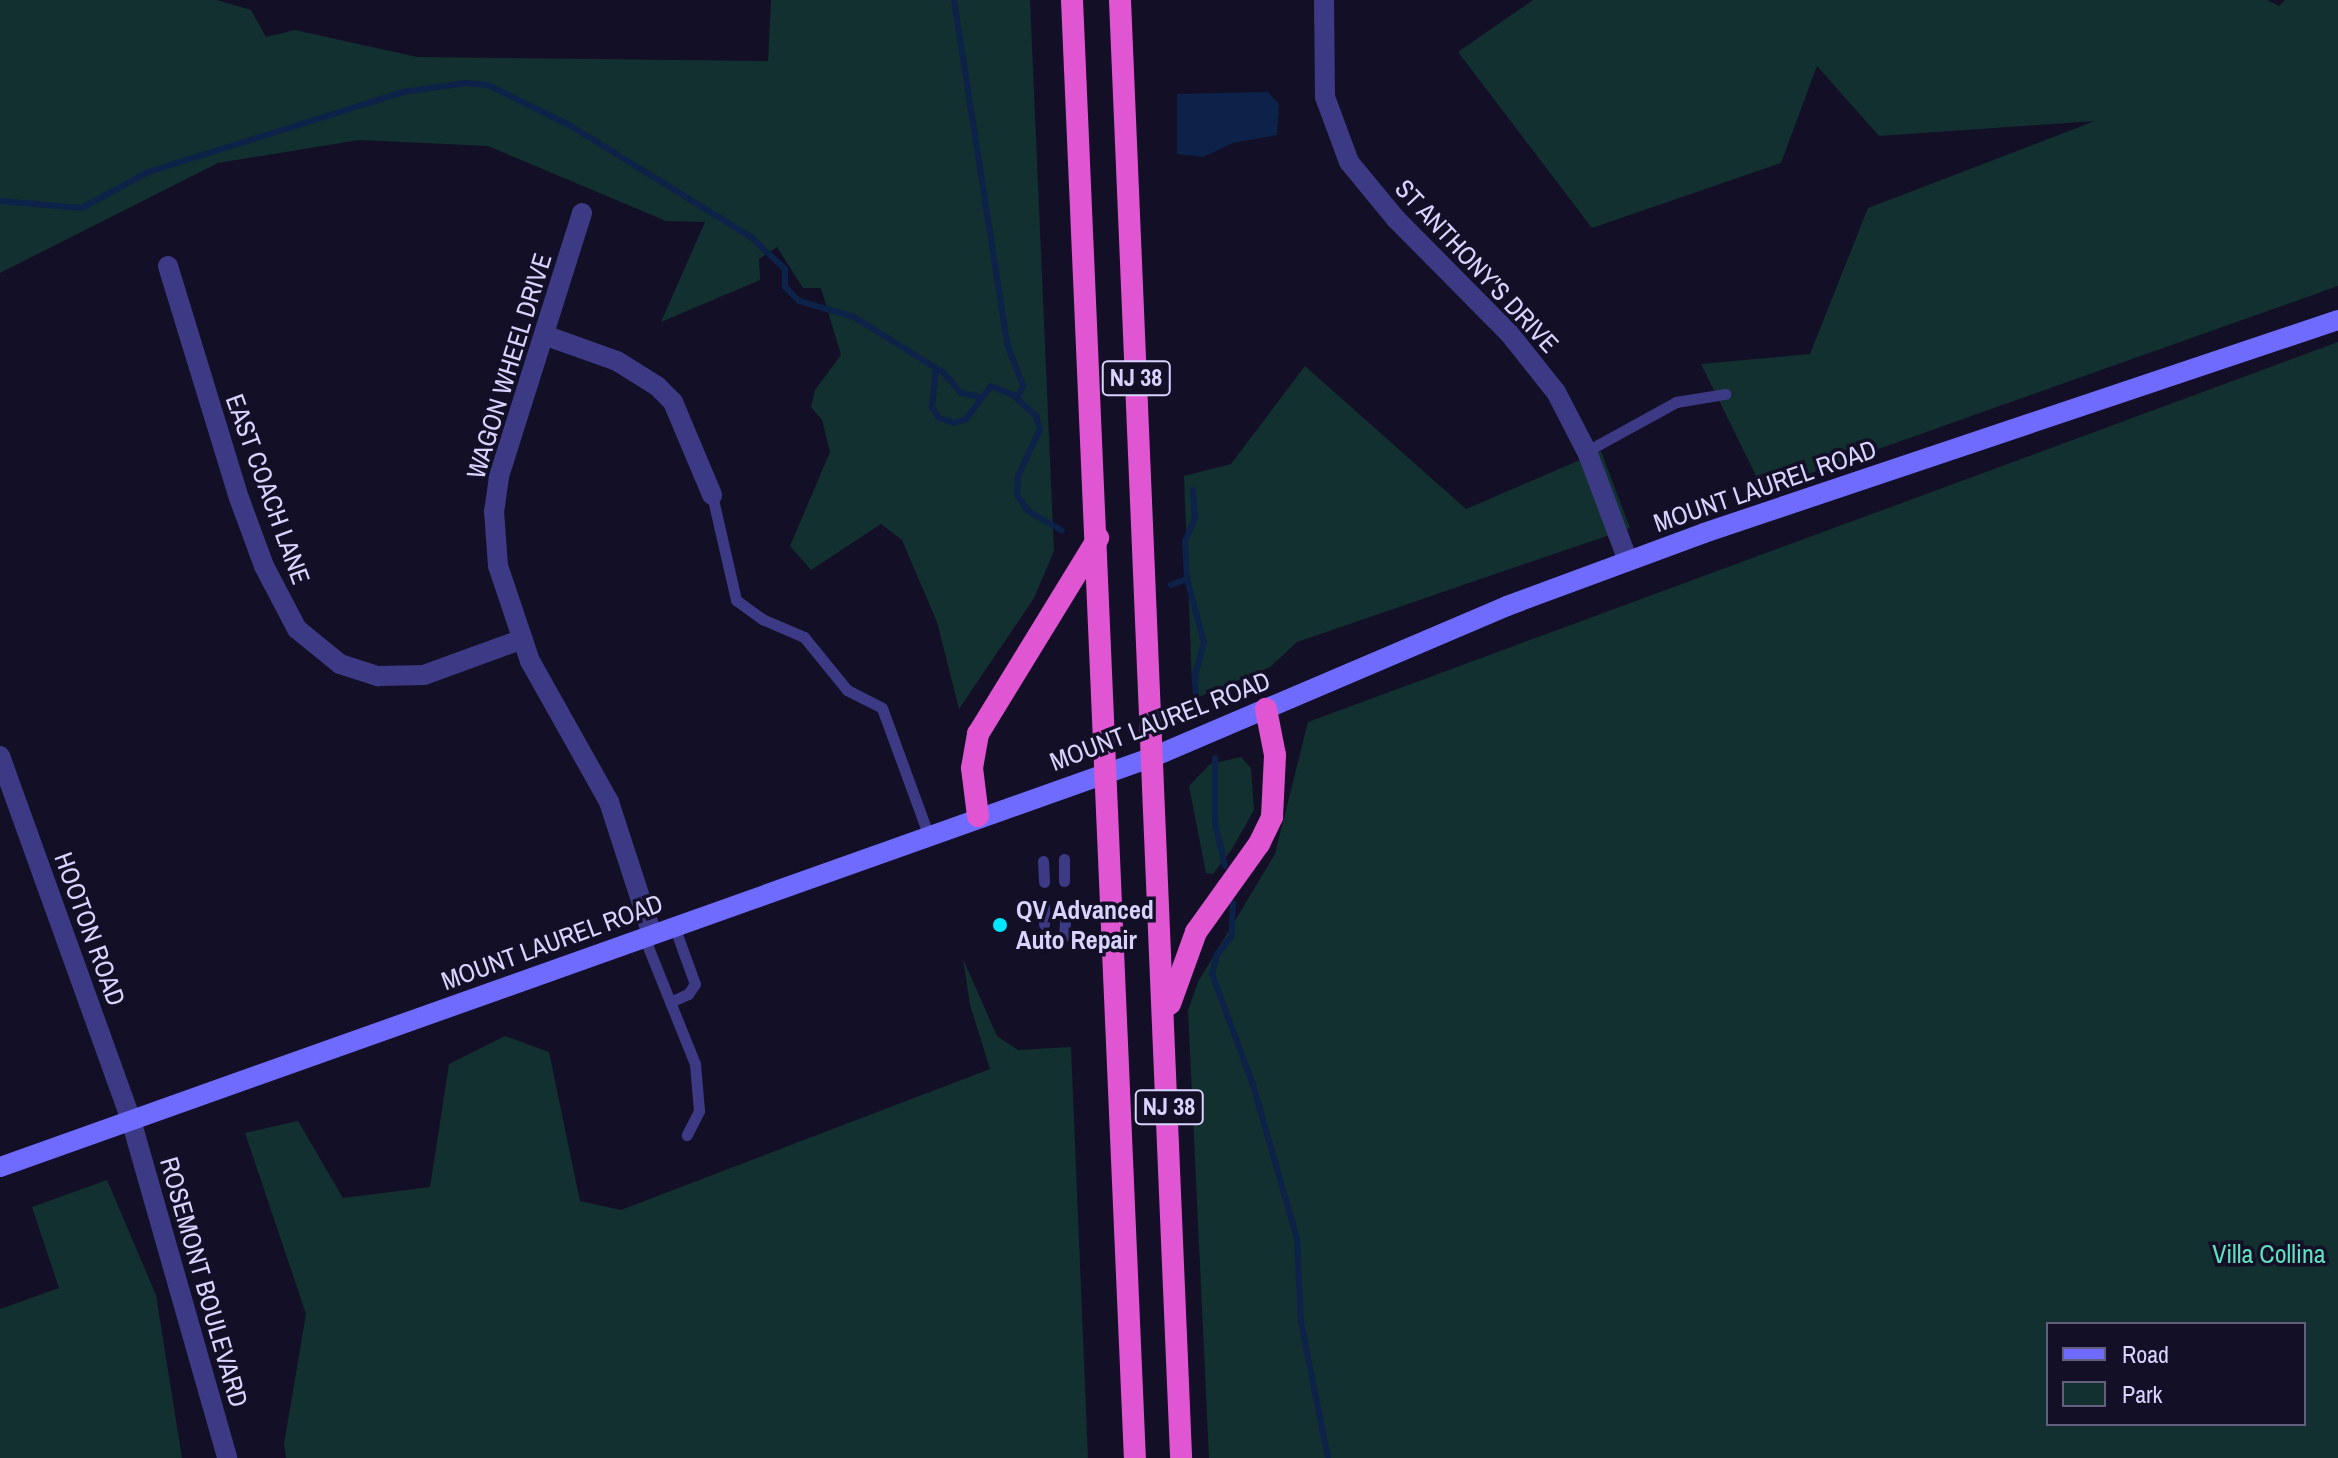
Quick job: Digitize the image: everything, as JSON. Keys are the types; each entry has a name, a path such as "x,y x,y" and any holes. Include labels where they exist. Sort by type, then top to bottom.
{"highway":[{"name":"NJ 38","path":"1072,0 1109,772 1135,1458"},
{"name":"NJ 38","path":"1120,0 1181,1458"},
{"path":"978,816 972,768 978,734 1098,537"},
{"path":"1165,1020 1196,932 1259,844 1272,817 1276,765 1266,709"}],"main road":[{"name":"MOUNT LAUREL ROAD","path":"0,1167 978,816 1153,757 1628,561 2338,320"}],"street":[{"name":"ST ANTHONY'S DRIVE","path":"1324,0 1325,97 1349,162 1396,219 1534,361 1587,451 1628,561"},
{"name":"WAGON WHEEL DRIVE","path":"582,213 495,500 498,566 523,639 547,695 609,802 648,936"},
{"name":"EAST COACH LANE","path":"168,266 239,498 264,566 297,629 340,664 378,676 424,675 523,639"},
{"path":"544,335 617,361 657,386 673,402 712,495"},
{"name":"HOOTON ROAD","path":"0,756 131,1120"},
{"name":"ROSEMONT BOULEVARD","path":"131,1120 227,1458"}],"lane":[{"path":"1587,451 1676,402 1725,394"},
{"path":"712,495 736,600 762,619 804,637 847,690 882,708 928,834"},
{"path":"1064,859 1064,881"},
{"path":"1043,861 1044,882"},
{"path":"1044,907 1044,924"},
{"path":"1064,936 1065,920"},
{"path":"670,1002 688,994 695,984 674,926"},
{"path":"648,936 695,1064 699,1111 687,1135"}],"green space":[{"path":"0,0 217,0 251,10 266,37 295,30 417,57 768,61 771,0 1030,0 1054,551 1034,598 959,709 937,622 902,540 881,524 811,570 790,546 830,452 822,420 811,407 815,390 841,355 821,288 803,288 777,247 759,259 760,280 661,322 705,222 666,221 488,146 359,140 218,163 0,273"},
{"path":"1533,0 2267,0 2279,6 2285,0 2338,0 2338,286 1763,490 1701,364 1810,354 1868,208 2095,121 1879,136 1817,66 1781,163 1592,228 1458,52"},
{"name":"Villa Collina","path":"2338,342 2338,1458 1209,1458 1188,1010 1198,982 1275,854 1308,722"},
{"path":"1305,366 1466,509 1601,451 1630,528 1297,642 1270,667 1199,697 1192,685 1184,476 1231,464"},
{"path":"1241,757 1251,768 1254,810 1232,849 1213,874 1206,873 1189,786 1210,764"},
{"path":"963,959 997,1036 1018,1050 1071,1047 1088,1458 286,1458 284,1444 306,1314 245,1133 298,1121 343,1198 430,1187 449,1064 505,1036 549,1052 580,1201 621,1210 990,1069 970,1005"},
{"path":"107,1180 156,1295 182,1458 0,1458 0,1309 59,1288 32,1207"}],"water":[{"path":"1268,92 1279,104 1277,135 1233,143 1203,157 1177,154 1177,94"}],"waterway":[{"path":"954,0 1007,344 1023,386 1017,398"},
{"path":"0,201 82,208 148,172 403,92 466,83 488,85 571,126 751,237 785,269 785,287 799,301 854,317 944,373 961,393 980,397"},
{"path":"936,369 932,407 939,418 954,423 966,419 991,386 1013,395 1036,416 1040,429 1018,476 1017,495 1028,511 1062,531"},
{"path":"1193,490 1195,518 1185,541 1187,579 1204,642 1195,675 1196,706"},
{"path":"1171,585 1187,579"},
{"path":"1215,758 1215,823 1225,866"},
{"path":"1233,903 1231,937 1217,954 1212,974 1253,1085 1297,1238 1301,1322 1328,1458"}],"place":[{"name":"QV Advanced Auto Repair","path":"1000,925"}]}
